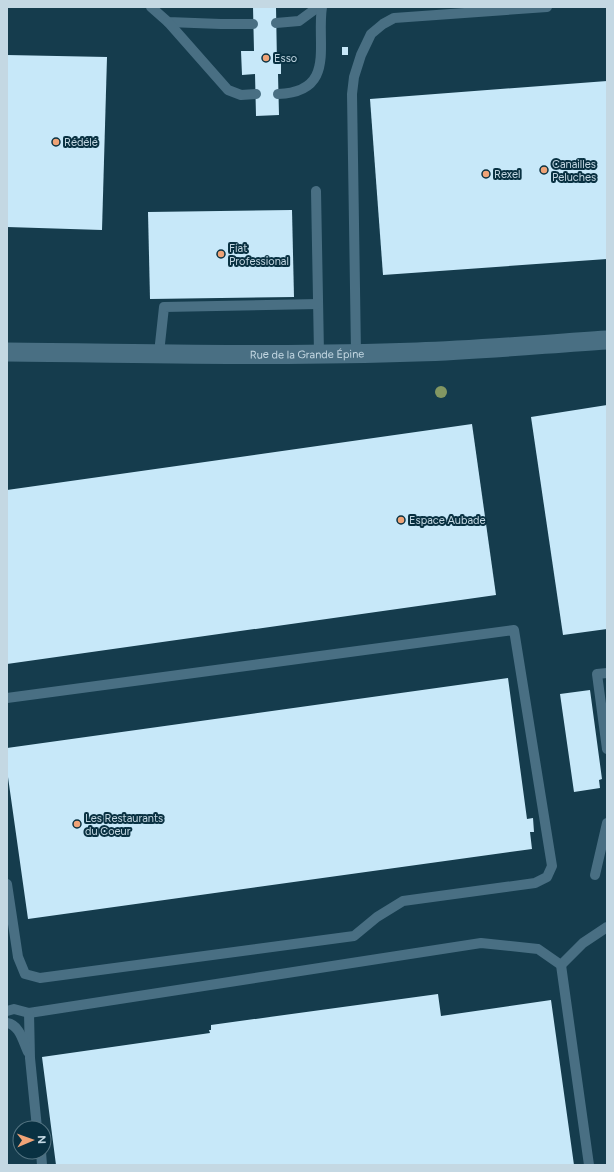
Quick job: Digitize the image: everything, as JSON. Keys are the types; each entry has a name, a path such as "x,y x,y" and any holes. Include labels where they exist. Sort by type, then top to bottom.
{"street":[{"name":"Rue de la Grande Épine","path":"7,352 356,353 475,350 607,340"}],"lane":[{"path":"151,7 168,22 228,90 241,95 256,94"},
{"path":"276,23 299,20 318,7"},
{"path":"278,94 295,91 306,86 315,78 320,63 322,43 322,7"},
{"path":"356,353 352,94 356,70 371,34 383,24 394,18 547,7"},
{"path":"168,22 253,24"},
{"path":"316,191 319,353"},
{"path":"159,353 164,307 318,304"},
{"path":"7,698 514,630 552,866 547,877 535,883 403,901 377,917 354,936 40,978 25,974 18,957 7,884"},
{"path":"607,673 598,674 607,749"},
{"path":"595,875 607,823"},
{"path":"561,965 583,944 607,927"},
{"path":"7,1011 14,1009 29,1013 482,943 538,949 561,965 589,1165"},
{"path":"29,1013 30,1058 36,1120"},
{"path":"7,1023 12,1024 19,1032 30,1058"}],"building":[{"path":"253,7 276,7 277,63 281,63 281,74 278,74 279,115 256,116 255,74 242,75 241,51 254,51"},
{"path":"342,47 348,47 348,55 342,55"},
{"name":"Rédélé","path":"7,55 107,57 102,230 7,227"},
{"path":"607,81 607,259 383,275 370,99"},
{"name":"Fiat Professional","path":"292,210 294,297 150,299 148,212"},
{"path":"607,405 607,629 563,635 531,417"},
{"path":"472,424 496,595 7,664 7,490"},
{"path":"508,678 527,819 533,818 534,832 530,832 532,849 28,919 7,770 7,748"},
{"path":"590,690 602,779 599,780 600,788 574,792 560,694"},
{"path":"438,994 441,1016 551,1000 574,1165 56,1165 52,1134 52,1120 50,1120 42,1057 210,1033 209,1030 211,1030 211,1025"}],"place":[{"name":"Esso","path":"266,58"},
{"name":"Rédélé","path":"56,142"},
{"name":"Canailles Peluches","path":"544,170"},
{"name":"Rexel","path":"486,174"},
{"name":"Fiat Professional","path":"221,254"},
{"name":"Espace Aubade","path":"401,520"},
{"name":"Les Restaurants du Coeur","path":"77,824"}]}
